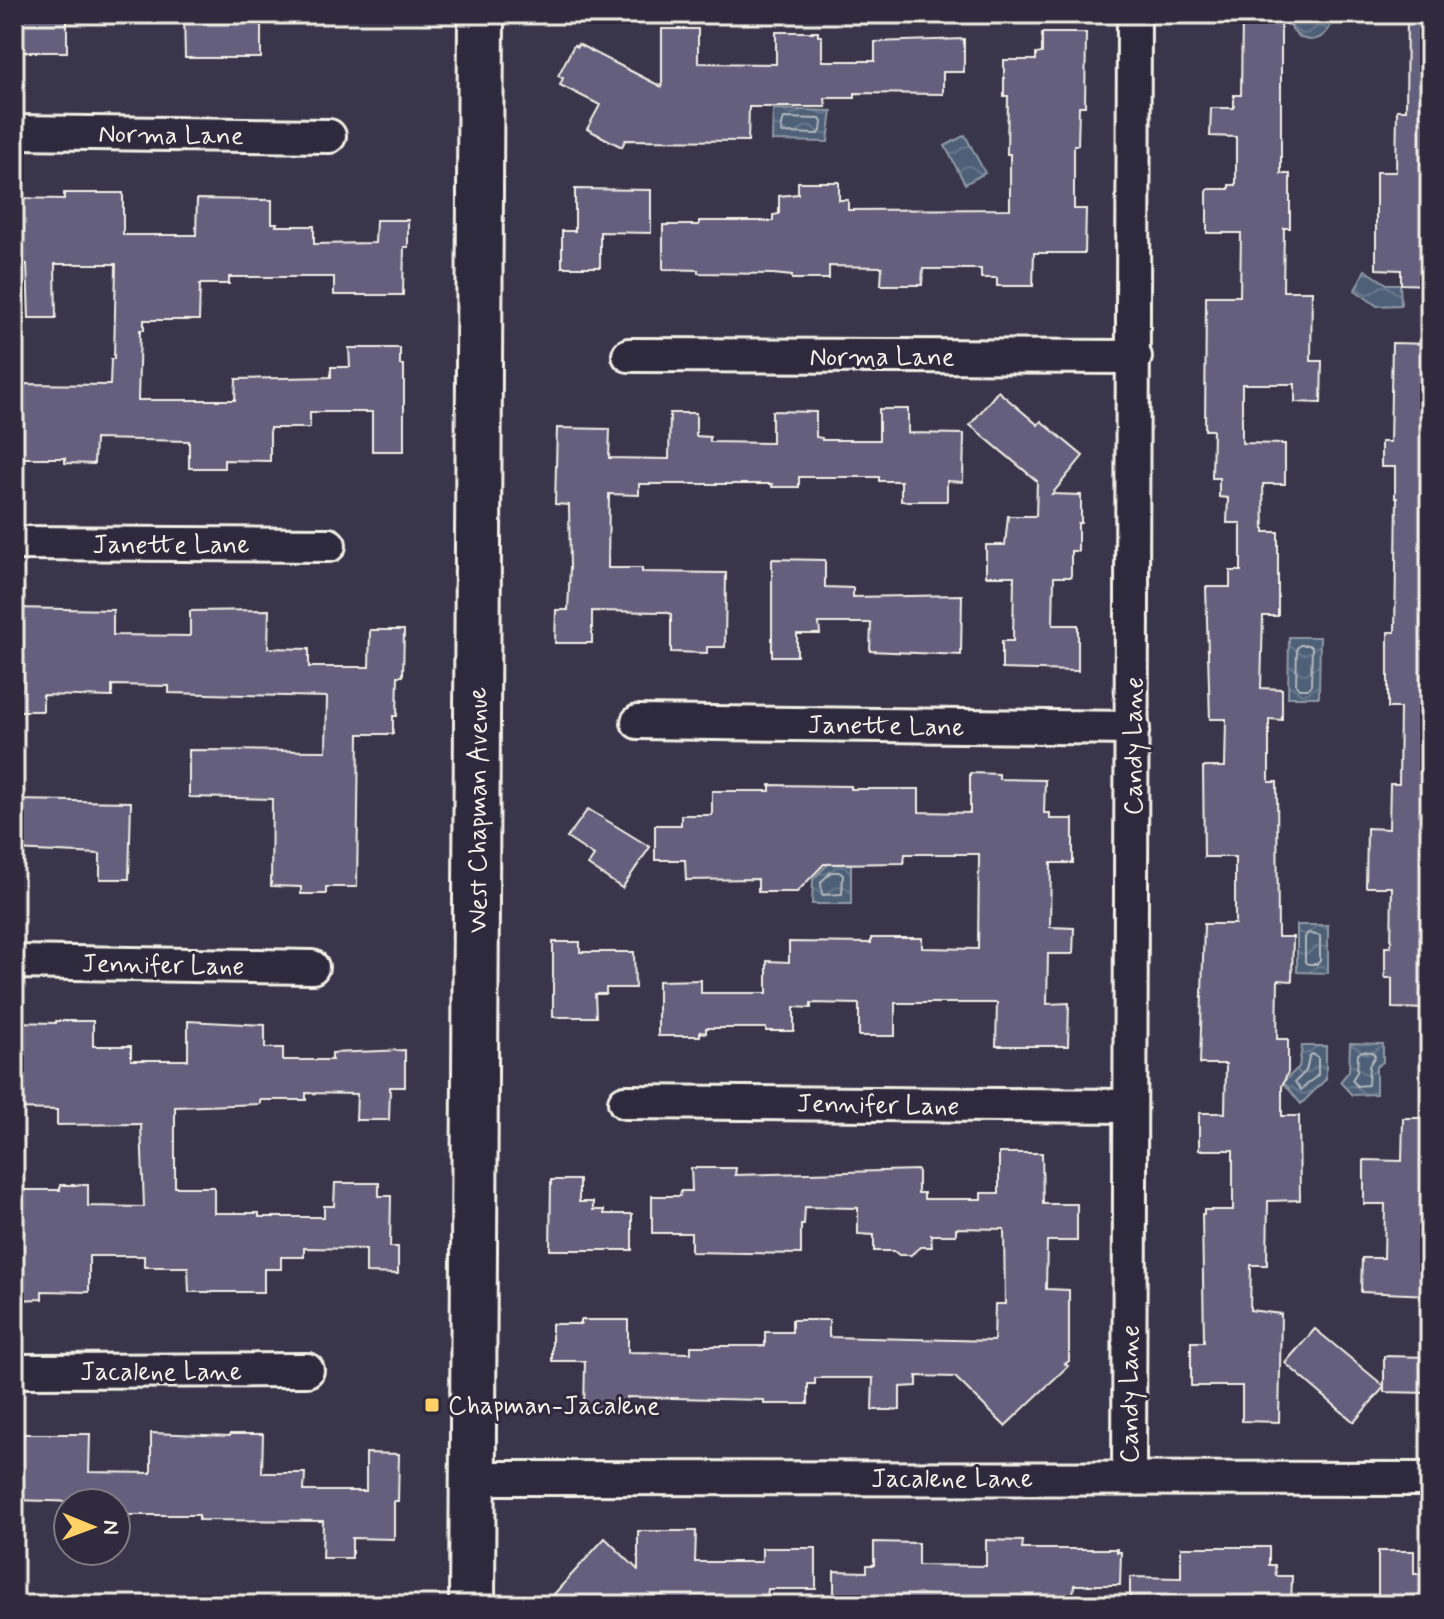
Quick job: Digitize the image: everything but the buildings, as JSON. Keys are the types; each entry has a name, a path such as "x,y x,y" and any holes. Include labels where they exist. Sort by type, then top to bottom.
{"main road":[{"name":"West Chapman Avenue","path":"472,1605 481,14"}],"street":[{"name":"Candy Lane","path":"1129,1478 1134,14"},
{"name":"Norma Lane","path":"14,132 329,136"},
{"name":"Norma Lane","path":"629,355 1135,357"},
{"name":"Janette Lane","path":"14,543 329,545"},
{"name":"Janette Lane","path":"638,722 1133,728"},
{"name":"Jennifer Lane","path":"14,962 312,967"},
{"name":"Jennifer Lane","path":"625,1102 1130,1106"},
{"name":"Jacalene Lane","path":"14,1371 307,1370"},
{"name":"Jacalene Lane","path":"473,1478 1430,1479"}],"water":[{"path":"1288,14 1333,14 1326,33 1310,40 1295,34"},
{"path":"773,109 832,111 828,142 772,141"},
{"path":"965,135 985,173 965,184 945,146"},
{"path":"1365,270 1387,284 1400,284 1401,305 1377,306 1355,290"},
{"path":"1289,637 1320,637 1319,697 1288,697"},
{"path":"828,864 851,864 851,904 812,904 813,879"},
{"path":"1297,925 1328,925 1328,973 1297,972"},
{"path":"1350,1043 1383,1044 1383,1062 1376,1067 1376,1094 1352,1095 1340,1082 1349,1071"},
{"path":"1302,1046 1326,1046 1326,1079 1301,1104 1283,1082 1299,1067"}],"place":[{"name":"Chapman-Jacalene","path":"432,1405"}]}
